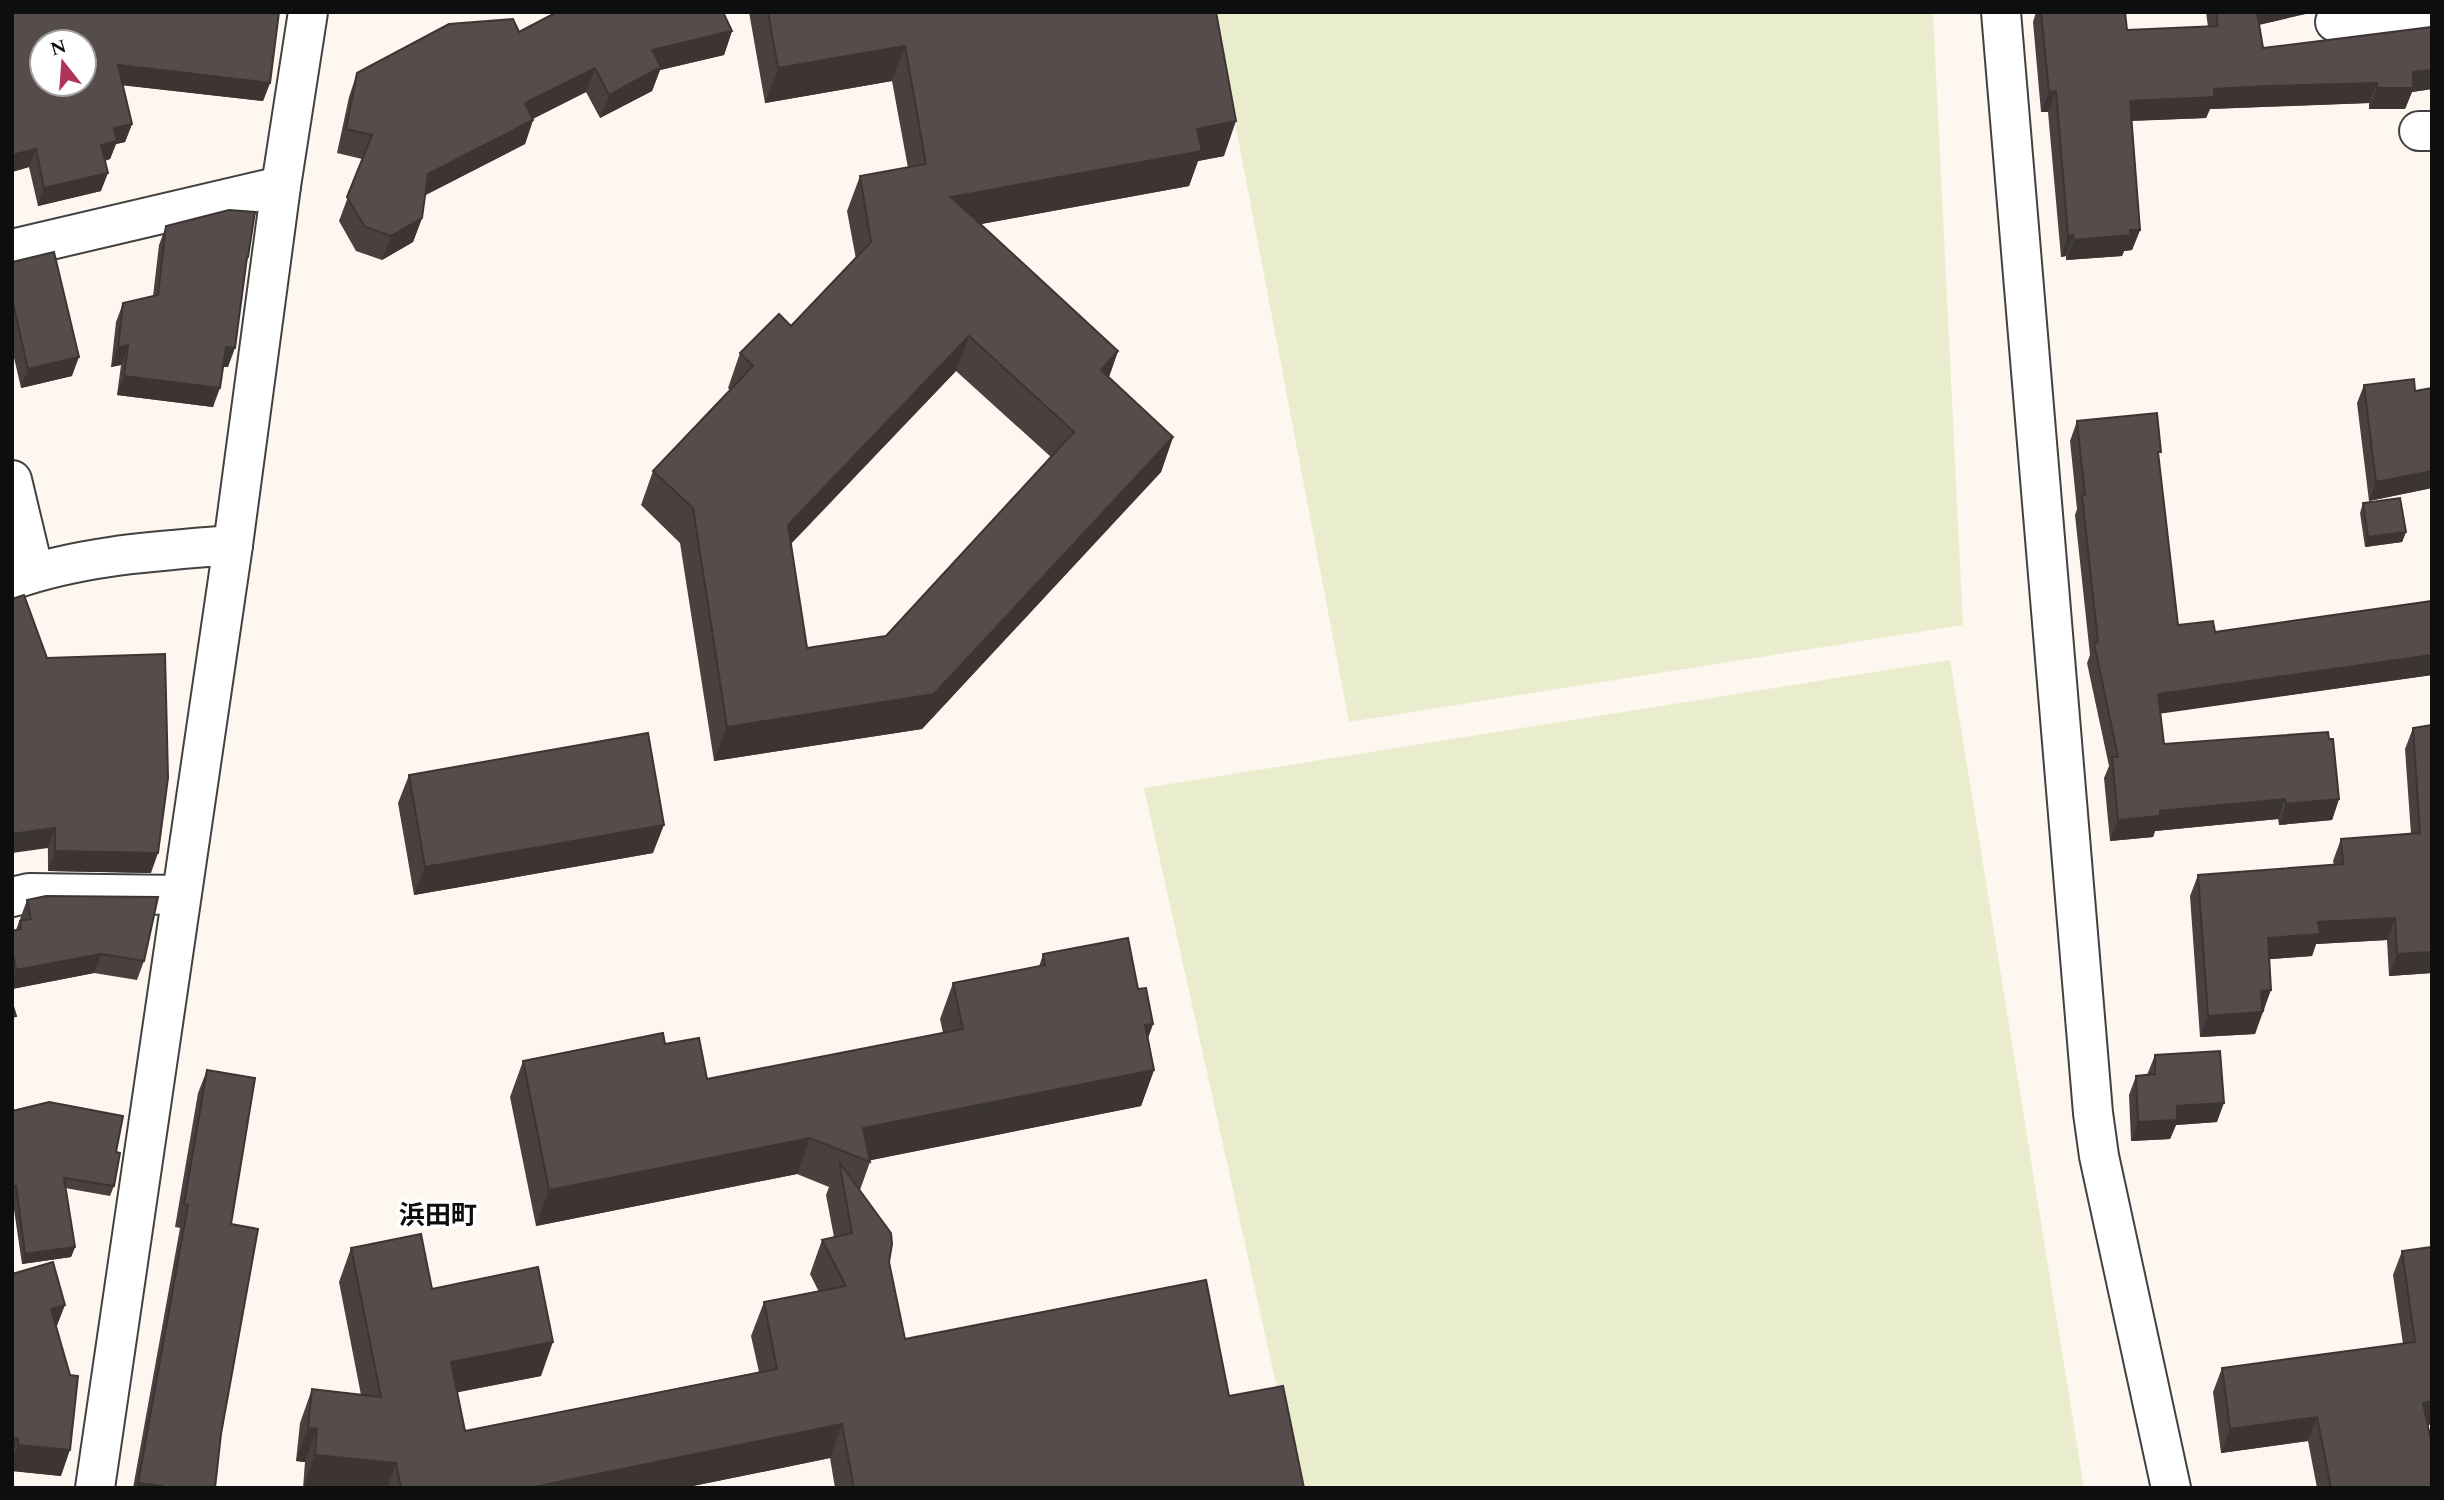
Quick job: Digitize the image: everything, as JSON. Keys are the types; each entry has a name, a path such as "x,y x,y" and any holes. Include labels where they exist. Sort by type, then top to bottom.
{"street":[{"path":"95,1488 308,12"},
{"path":"2001,12 2093,1112 2099,1156 2171,1488"},
{"path":"2335,22 2432,17"},
{"path":"12,249 281,186"},
{"path":"12,480 23,576 120,554 233,545"},
{"path":"12,897 29,893 181,895"}],"green space":[{"path":"1214,12 1933,12 1963,625 1349,722"},
{"path":"1950,660 2084,1488 1299,1488 1144,788"}],"building":[{"path":"12,12 279,12 270,83 118,65 132,124 114,128 117,141 101,145 108,173 44,188 36,149 12,155"},
{"path":"557,12 723,12 732,31 652,50 661,67 609,95 595,68 525,103 533,120 428,174 422,218 391,236 365,227 347,197 372,135 346,129 357,73 449,24 513,19 519,32"},
{"path":"768,12 1216,12 1236,121 1197,129 1202,151 951,197 1118,351 1101,370 1173,437 934,694 727,727 693,508 653,471 753,366 740,353 779,314 791,326 871,242 860,176 926,164 905,46 778,68","holes":["969,336 1074,432 886,636 807,648 788,525"]},
{"path":"2041,12 2125,12 2127,30 2218,26 2216,12 2257,12 2263,48 2432,27 2432,70 2413,72 2413,88 2377,88 2377,83 2269,86 2214,89 2214,97 2130,101 2140,230 2130,230 2130,235 2074,240 2073,235 2068,236 2056,91 2049,92"},
{"path":"229,210 255,212 235,348 226,347 220,388 124,376 128,345 118,348 123,303 158,295 166,226"},
{"path":"54,252 79,357 28,369 12,299 12,262"},
{"path":"2414,379 2415,391 2432,388 2432,471 2376,482 2364,385"},
{"path":"2157,413 2161,452 2158,452 2178,625 2213,621 2215,632 2432,601 2432,655 2158,694 2164,744 2328,732 2329,739 2333,739 2339,799 2286,804 2285,799 2160,811 2160,816 2118,820 2112,757 2118,757 2094,643 2098,642 2077,421"},
{"path":"2400,498 2406,532 2368,537 2363,503"},
{"path":"24,595 47,658 165,654 168,778 158,853 55,851 55,828 12,834 12,599"},
{"path":"2432,725 2432,952 2397,954 2395,918 2318,922 2320,934 2268,938 2271,990 2261,991 2262,1012 2208,1016 2198,875 2343,864 2341,839 2420,833 2413,728"},
{"path":"648,733 664,825 425,867 409,775"},
{"path":"46,896 158,897 144,961 101,954 16,970 12,931 21,929 20,921 31,919 27,900"},
{"path":"1128,938 1138,989 1146,988 1153,1024 1145,1025 1154,1070 863,1128 870,1162 810,1138 549,1190 523,1061 663,1033 665,1044 699,1038 707,1079 963,1029 953,983 1045,965 1043,954"},
{"path":"2220,1051 2224,1103 2177,1106 2177,1120 2138,1122 2136,1076 2155,1074 2155,1055"},
{"path":"207,1070 255,1078 231,1224 258,1229 221,1434 215,1488 162,1488 138,1483 188,1205 184,1204"},
{"path":"49,1102 123,1116 116,1152 120,1153 114,1186 64,1178 75,1247 25,1254 16,1186 12,1187 12,1111"},
{"path":"839,1162 891,1233 889,1262 905,1339 1206,1280 1229,1396 1283,1386 1304,1488 854,1488 842,1424 529,1488 401,1488 396,1463 315,1455 317,1429 308,1428 312,1389 381,1397 351,1248 421,1234 432,1289 538,1267 553,1342 451,1362 465,1431 777,1369 764,1302 846,1286 822,1240 852,1233"},
{"path":"2432,1247 2432,1401 2423,1403 2432,1445 2432,1488 2331,1488 2317,1417 2230,1429 2222,1368 2415,1342 2402,1251"},
{"path":"53,1262 65,1305 51,1309 70,1375 78,1376 70,1450 18,1445 18,1438 12,1438 12,1274"}],"district":[{"name":"浜田町","path":"438,1215"}]}
